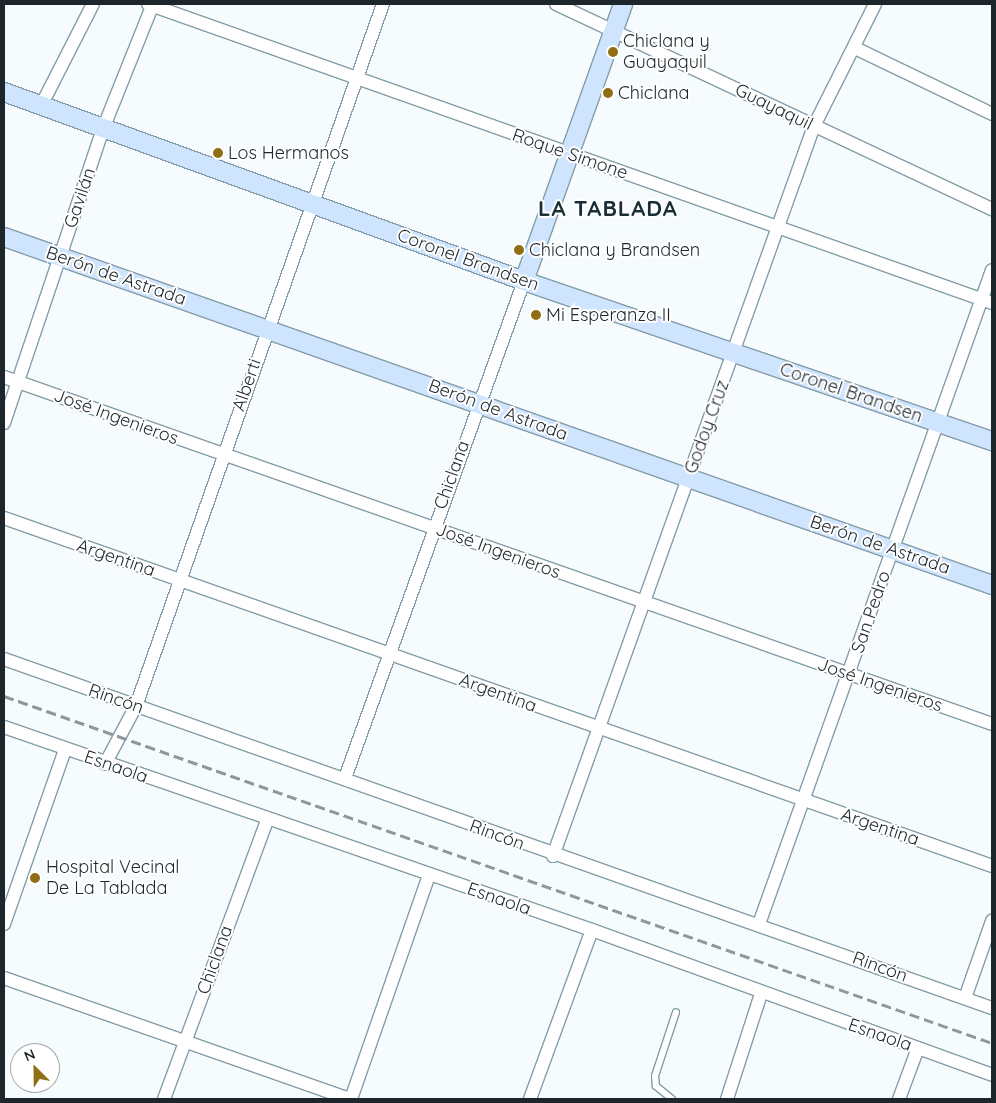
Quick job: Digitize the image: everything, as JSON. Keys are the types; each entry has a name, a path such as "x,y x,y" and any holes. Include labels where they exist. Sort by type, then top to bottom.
{"street":[{"path":"41,106 93,4"},
{"name":"Roque Simone","path":"151,4 355,80 568,152 987,301"},
{"name":"Gavilán","path":"4,423 104,128 151,4"},
{"name":"Alberti","path":"105,764 136,706 222,455 383,4"},
{"name":"Guayaquil","path":"556,4 992,209"},
{"name":"Chiclana","path":"345,778 478,404 524,281 568,152 623,4"},
{"name":"Godoy Cruz","path":"553,856 600,730 814,126 855,48 875,4"},
{"path":"855,48 992,114"},
{"name":"Coronel Brandsen","path":"4,92 524,281 992,441"},
{"name":"Berón de Astrada","path":"4,237 267,328 992,585"},
{"name":"San Pedro","path":"759,924 937,422 987,301 992,270"},
{"name":"José Ingenieros","path":"4,377 434,528 644,605 992,724"},
{"name":"Argentina","path":"4,518 600,730 992,866"},
{"name":"Rincón","path":"4,659 345,778 553,856 759,924 992,1008"},
{"name":"Esnaola","path":"4,727 267,820 592,930 762,994 992,1075"},
{"path":"4,924 65,750"},
{"name":"Chiclana","path":"164,1099 267,820"},
{"path":"4,978 350,1099 429,875"},
{"path":"965,998 992,921"},
{"path":"530,1099 592,930"},
{"path":"728,1099 762,994"},
{"path":"899,1099 918,1048"}],"lane":[{"path":"672,1099 656,1086 655,1076 676,1012"}],"railway":[{"path":"4,696 992,1043"}],"place":[{"name":"Chiclana y Guayaquil","path":"613,52"},
{"name":"Chiclana","path":"608,93"},
{"name":"Los Hermanos","path":"218,153"},
{"name":"Chiclana y Brandsen","path":"519,250"},
{"name":"Mi Esperanza II","path":"536,315"},
{"name":"Hospital Vecinal De La Tablada","path":"35,878"}],"district":[{"name":"LA TABLADA","path":"608,209"}]}
